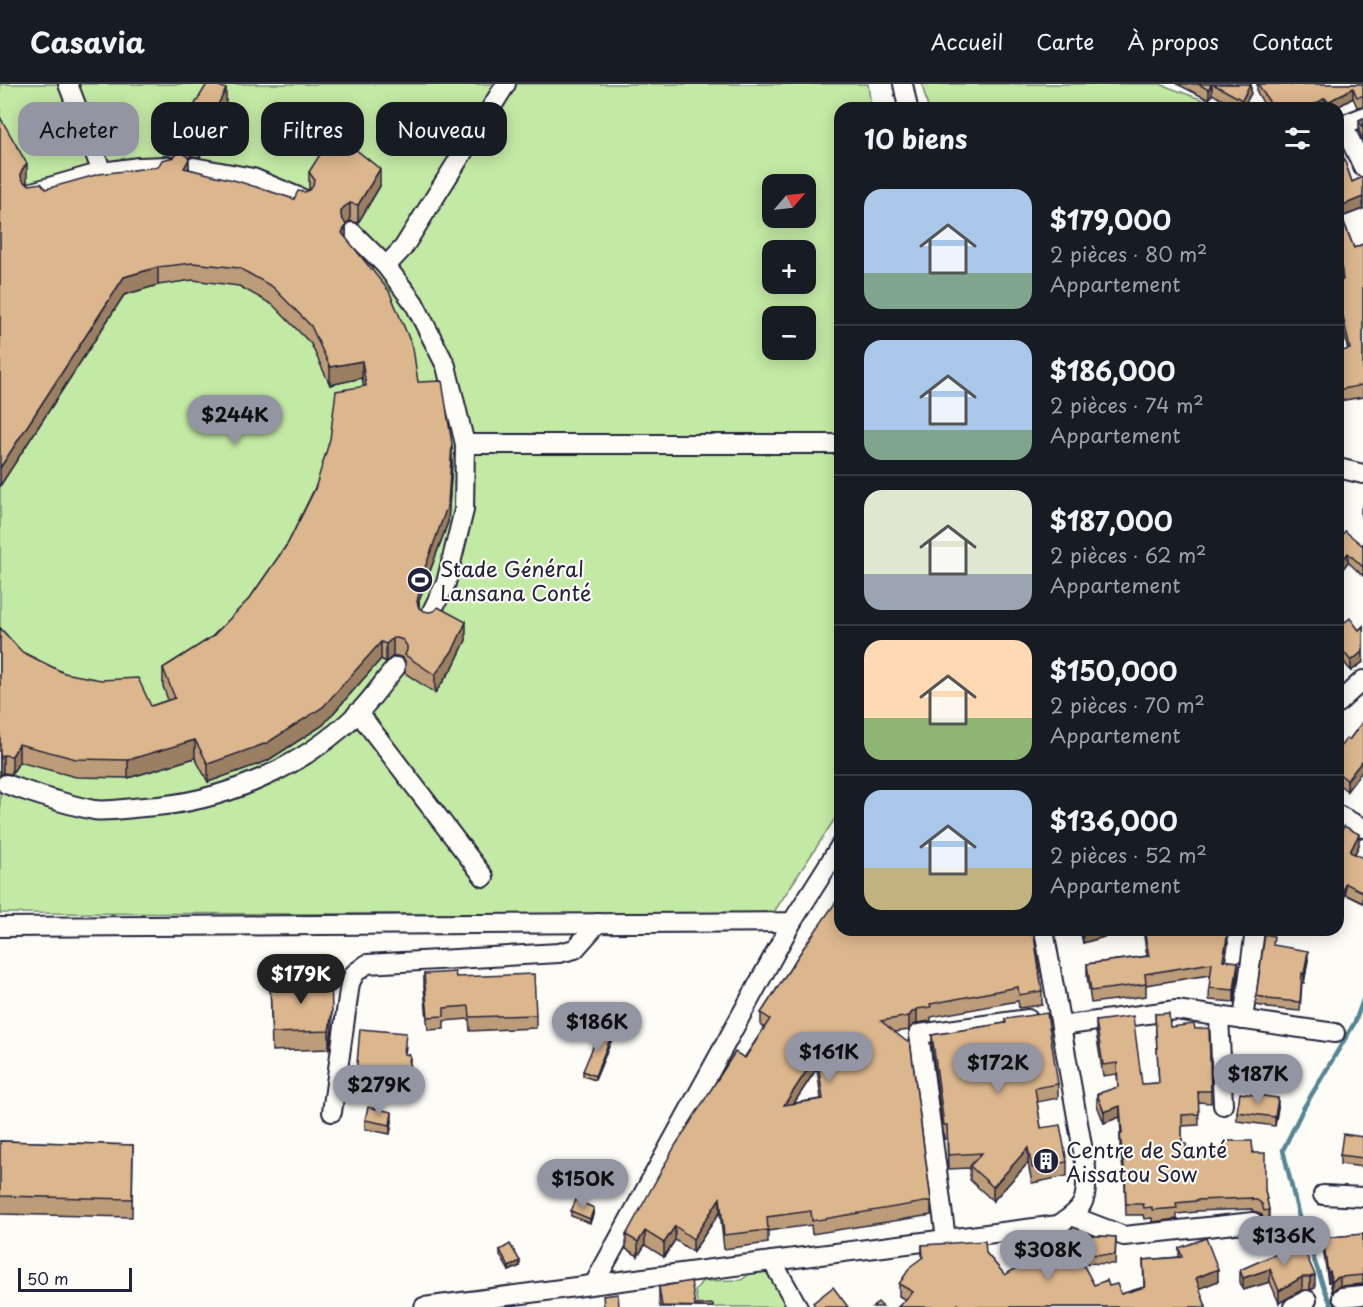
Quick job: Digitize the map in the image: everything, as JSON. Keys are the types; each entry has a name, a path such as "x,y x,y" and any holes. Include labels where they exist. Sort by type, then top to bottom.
{"street":[{"path":"68,84 102,172"},
{"path":"386,266 403,248 506,84"},
{"path":"903,84 907,102"},
{"path":"1344,125 1363,117"},
{"path":"1344,132 1363,167"},
{"path":"32,192 102,172 168,166"},
{"path":"194,167 253,178 303,199"},
{"path":"352,232 386,266 414,303 446,366 465,444 464,510 446,583 428,620"},
{"path":"465,444 834,444"},
{"path":"1344,469 1363,474"},
{"path":"6,784 96,810 160,807 219,795 263,777 317,748 358,712 396,667"},
{"path":"1344,697 1363,680"},
{"path":"358,712 484,877"},
{"path":"1344,818 1363,828"},
{"path":"594,1284 792,922 834,856"},
{"path":"0,927 792,922"},
{"path":"332,1112 350,983 355,973 367,964 559,954 575,949 598,923"},
{"path":"424,1307 1058,1225 1072,1216 1081,1206 1087,1192 1086,1168 1045,936"},
{"path":"1243,1020 1254,936"},
{"path":"945,1239 919,1034 1176,1010 1335,1033"},
{"path":"1219,1016 1223,1105"},
{"path":"1323,1195 1363,1197"},
{"path":"1072,1216 1124,1236 1253,1222"},
{"path":"772,1261 798,1307"},
{"path":"1342,1298 1363,1295"}],"green space":[{"name":"Stade Général Lansana Conté","path":"0,84 868,84 870,102 834,102 834,820 772,915 0,913"},
{"path":"922,84 1160,84 1208,102 926,102"},
{"path":"757,1269 783,1275 803,1307 698,1307 695,1291 702,1281 741,1280"}],"building":[{"path":"207,84 215,84 226,89 219,102 196,102"},
{"path":"1198,84 1211,84 1209,90"},
{"path":"1213,84 1250,84 1242,100"},
{"path":"1258,84 1363,84 1363,96 1357,97 1353,88 1328,102 1325,98 1319,102 1269,102"},
{"path":"0,117 18,148 18,156 22,156 27,164 21,172 24,182 30,185 41,183 46,189 99,174 158,167 162,160 186,156 189,159 184,168 237,181 294,199 298,191 305,192 313,186 314,179 309,172 319,156 364,156 380,169 358,205 350,203 341,211 346,225 342,233 389,291 413,348 418,382 442,381 452,444 448,504 417,590 419,593 417,602 419,608 424,611 434,611 438,607 466,622 453,650 435,675 405,655 407,646 403,640 393,638 386,644 381,642 323,707 267,743 208,764 195,740 128,760 76,759 19,744 12,756 0,757 0,628 22,652 64,673 101,680 138,678 151,706 175,698 163,668 212,637 250,598 288,543 315,489 330,439 336,391 366,386 362,361 330,367 311,326 273,287 239,268 193,263 158,267 124,277 0,468"},
{"path":"1344,159 1352,182 1363,177 1363,197 1344,205"},
{"path":"1344,223 1354,248 1363,244 1363,385 1344,389 1344,350 1350,349 1344,321"},
{"path":"1344,532 1363,544 1363,567 1348,553 1344,558"},
{"path":"1350,618 1359,630 1363,626 1363,651 1351,661 1344,652 1344,621"},
{"path":"1363,721 1363,760 1347,780 1344,778 1344,742 1347,738 1349,740"},
{"path":"1344,826 1359,834 1350,852 1363,858 1363,892 1345,883 1344,888"},
{"path":"834,904 834,936 1034,936 1042,991 1019,995 1018,987 930,1004 931,1007 917,1009 909,1016 881,1021 906,1041 910,1041 931,1201 812,1221 811,1211 767,1217 768,1230 724,1235 720,1198 693,1239 675,1226 664,1243 645,1231 638,1242 626,1235 675,1146 735,1052 745,1058 770,1019 761,1013","holes":["817,1055 823,1099 784,1105"]},
{"path":"1145,936 1227,936 1223,960 1238,962 1234,990 1209,988 1212,963 1145,974 1146,984 1091,991 1087,964 1149,956"},
{"path":"1265,936 1274,936 1273,945 1308,951 1304,974 1302,973 1300,1002 1256,996"},
{"path":"455,972 456,977 534,974 536,1015 470,1017 469,1006 444,1008 444,1016 428,1017 424,974"},
{"path":"292,974 308,974 308,979 331,978 332,1011 329,1031 272,1033 270,980 293,979"},
{"path":"1047,1013 1058,1084 1035,1088 1041,1128 1060,1125 1067,1162 1032,1168 1028,1148 993,1187 970,1166 982,1153 948,1155 947,1125 944,1125 932,1035 1006,1023 1005,1019"},
{"path":"1169,1013 1170,1027 1194,1024 1195,1029 1209,1028 1211,1091 1198,1091 1199,1114 1182,1115 1182,1144 1186,1144 1186,1155 1227,1154 1226,1141 1252,1141 1253,1153 1265,1153 1265,1190 1269,1210 1264,1211 1262,1204 1252,1198 1196,1200 1176,1203 1177,1208 1152,1210 1152,1207 1144,1208 1143,1204 1126,1204 1120,1106 1104,1112 1097,1094 1118,1087 1117,1063 1103,1065 1096,1021 1133,1016 1142,1084 1159,1083 1155,1014"},
{"path":"360,1029 406,1033 404,1054 410,1055 408,1071 397,1070 397,1079 356,1075"},
{"path":"600,1030 612,1034 595,1076 583,1071"},
{"path":"1240,1093 1278,1098 1275,1117 1237,1112"},
{"path":"368,1107 392,1112 390,1125 365,1120"},
{"path":"1343,1134 1363,1137 1363,1158 1340,1155"},
{"path":"0,1141 133,1145 132,1199 0,1196"},
{"path":"576,1200 594,1208 590,1219 571,1211"},
{"path":"1363,1234 1363,1275 1340,1277 1332,1282 1330,1271 1328,1273 1323,1238"},
{"path":"1081,1235 1116,1237 1115,1255 1080,1254"},
{"path":"1206,1238 1218,1269 1196,1278 1206,1307 961,1307 958,1304 955,1307 898,1307 913,1292 899,1284 911,1266 923,1257 922,1245 985,1241 986,1253 1005,1275 1037,1255 1049,1271 1078,1255 1094,1285 1107,1280 1109,1286 1117,1284 1121,1294 1145,1287 1143,1260 1182,1257 1179,1248"},
{"path":"1301,1243 1315,1275 1302,1277 1279,1291 1270,1269 1243,1278 1240,1270"},
{"path":"510,1244 520,1261 509,1267 500,1250"},
{"path":"691,1281 695,1305 713,1304 713,1307 662,1306 659,1287"},
{"path":"833,1287 848,1307 816,1307 813,1303"},
{"path":"618,1294 619,1307 604,1307 603,1296"},
{"path":"878,1302 883,1307 873,1307"}],"waterway":[{"path":"1332,1307 1299,1217 1283,1150 1303,1109 1355,1022 1363,1000"}],"place":[{"name":"Stade Général Lansana Conté","path":"420,580"},
{"name":"Centre de Santé Aissatou Sow","path":"1046,1161"}]}
